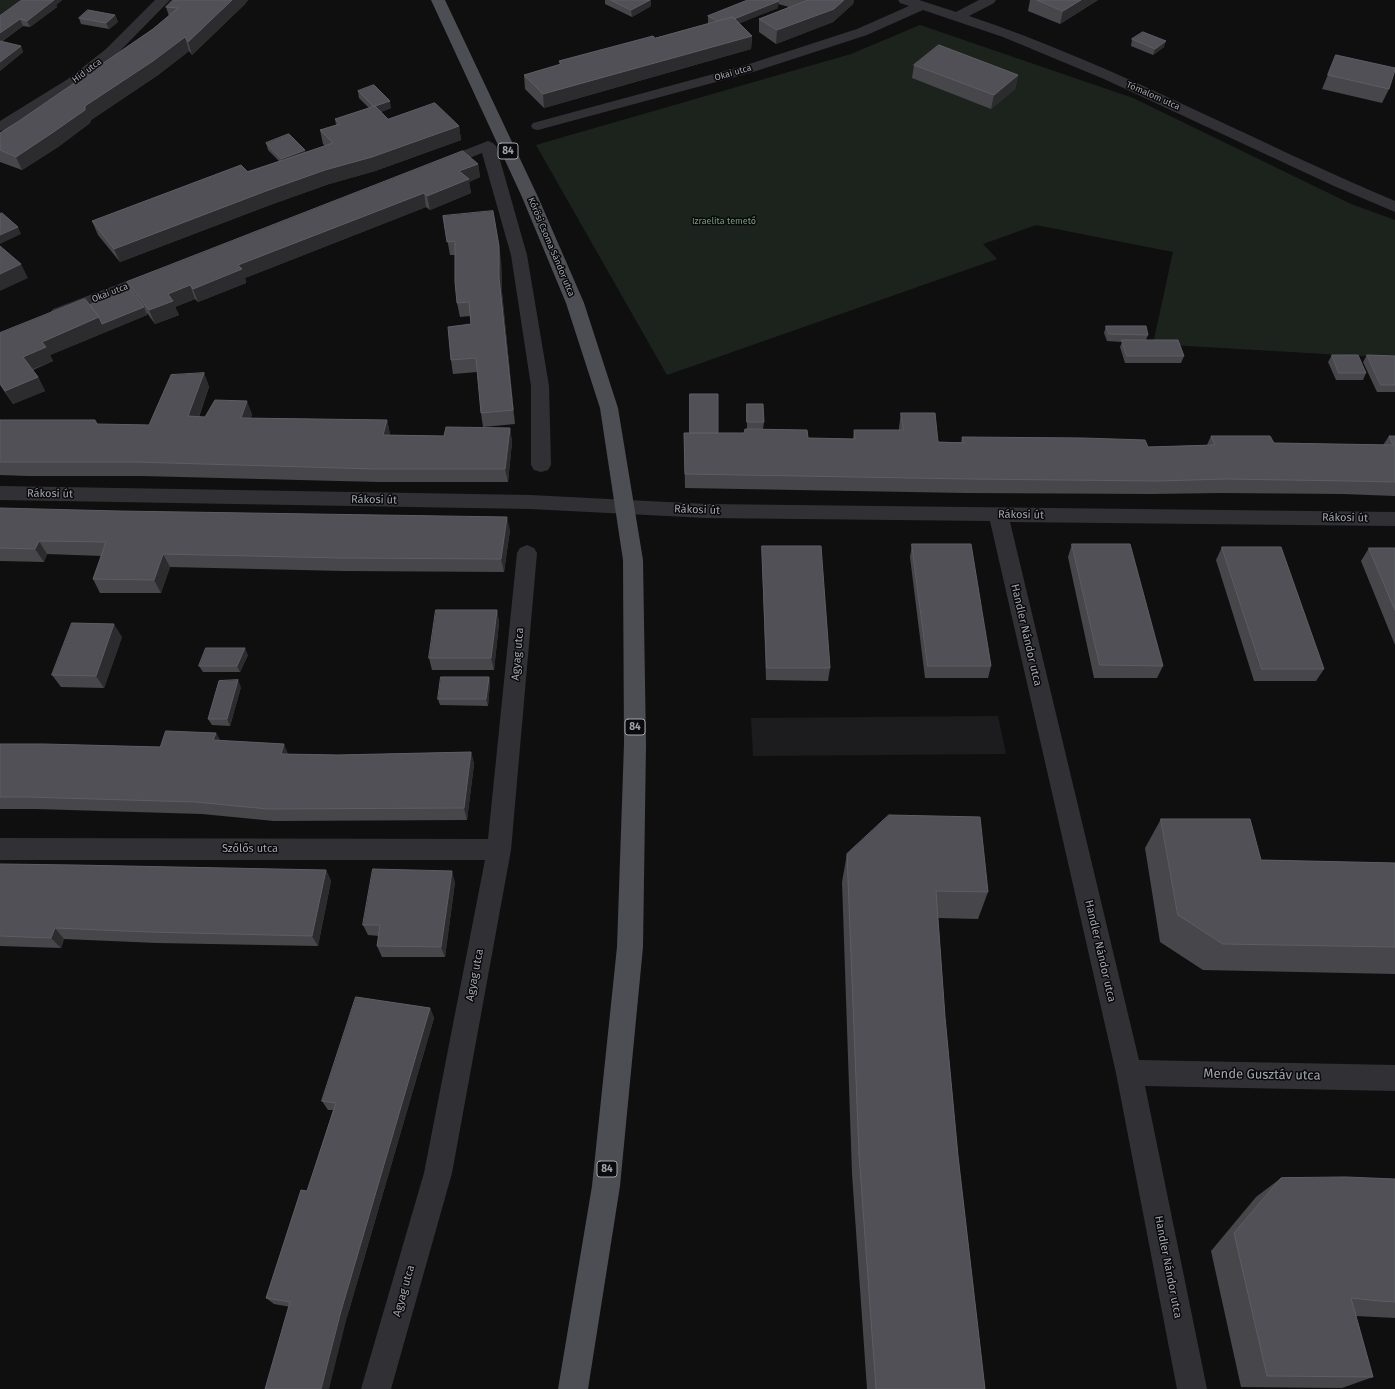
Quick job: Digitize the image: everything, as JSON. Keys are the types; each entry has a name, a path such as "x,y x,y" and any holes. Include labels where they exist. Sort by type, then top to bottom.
{"main road":[{"name":"Kőrösi Csoma Sándor utca","path":"438,0 530,197 575,303 609,408 625,507"},
{"name":"84","path":"574,1389 606,1186 630,947 635,744 633,560 625,507"}],"street":[{"name":"Híd utca","path":"0,127 78,78 111,52 164,0"},
{"name":"Tómalom utca","path":"905,0 957,17 1072,60 1176,105 1353,190 1395,207"},
{"path":"957,17 989,0"},
{"name":"Okai utca","path":"538,126 748,69 862,32 922,5"},
{"path":"422,172 488,146 519,255 540,386 541,465"},
{"name":"Okai utca","path":"44,318 169,270"},
{"name":"Rákosi út","path":"0,493 522,502 706,510 1395,519"},
{"name":"Handler Nándor utca","path":"998,514 1129,1073 1192,1389"},
{"name":"Agyag utca","path":"376,1389 438,1173 499,850 527,553"},
{"name":"Szőlős utca","path":"0,849 499,850"},
{"name":"Mende Gusztáv utca","path":"1129,1073 1395,1078"}],"shaded area":[{"path":"998,716 1006,754 753,756 751,718"}],"green space":[{"path":"0,0 30,0 0,22"},
{"name":"Izraelita temető","path":"920,25 1133,98 1351,204 1395,220 1395,358 1153,344 1173,252 1036,225 983,244 997,259 667,375 536,145 851,54"}],"building":[{"path":"22,0 54,0 27,21 20,19 0,33 0,16"},
{"path":"173,0 232,0 188,42 185,37 153,61 85,106 85,110 16,157 0,150 0,133 153,29 178,8 166,7"},
{"path":"611,0 650,0 631,10"},
{"path":"748,0 779,1 734,19 733,17 717,21 708,16"},
{"path":"808,0 844,0 834,9 777,30 759,19"},
{"path":"1037,0 1081,0 1063,11"},
{"path":"88,10 115,15 106,23 79,18"},
{"path":"733,17 752,36 543,94 524,75 561,64 559,61 653,36 655,38"},
{"path":"1143,32 1166,41 1155,49 1132,39"},
{"path":"0,41 21,46 0,62"},
{"path":"939,45 1018,75 994,95 914,65"},
{"path":"1336,55 1395,68 1389,89 1328,75"},
{"path":"374,85 390,101 373,106 358,91"},
{"path":"435,103 459,126 372,157 325,170 266,191 114,249 92,221 241,165 248,172 333,143 320,130 340,124 335,119 375,106 388,119"},
{"path":"289,134 305,150 281,159 266,143"},
{"path":"463,151 478,164 459,171 469,179 427,196 424,193 238,265 242,269 193,289 190,285 168,294 173,301 149,310 127,282"},
{"path":"493,211 499,246 499,278 513,410 481,413 476,358 451,360 448,327 471,324 469,302 457,303 455,282 455,241 447,242 443,216"},
{"path":"2,213 18,227 0,235 0,214"},
{"path":"0,246 21,264 0,274"},
{"path":"130,289 144,307 102,324 99,317 90,305"},
{"path":"85,299 99,317 42,342 46,347 23,357 38,377 5,391 0,383 0,333"},
{"path":"1106,326 1146,326 1148,335 1109,334"},
{"path":"1122,340 1178,340 1184,356 1127,356"},
{"path":"1332,355 1358,355 1366,373 1339,373"},
{"path":"1367,355 1395,356 1395,385 1381,385"},
{"path":"204,373 188,416 205,417 215,400 247,401 241,418 387,420 383,435 444,436 446,427 510,428 505,469 375,469 135,462 0,462 0,420 95,420 97,424 149,425 171,375"},
{"path":"690,394 718,394 718,433 690,433"},
{"path":"747,404 763,404 764,422 747,422"},
{"path":"901,413 935,413 938,442 964,443 962,437 1083,438 1145,440 1148,447 1215,445 1211,436 1270,436 1274,443 1393,445 1389,436 1395,436 1395,482 1226,479 1158,481 969,479 685,474 684,433 744,433 745,429 807,430 808,438 855,439 854,430 903,430"},
{"path":"0,508 507,517 501,559 340,558 163,554 154,580 93,579 106,542 39,541 35,549 0,548"},
{"path":"912,544 971,544 991,666 928,666"},
{"path":"1072,544 1130,544 1163,666 1100,665"},
{"path":"762,546 821,546 830,668 767,668"},
{"path":"1222,547 1281,547 1324,669 1262,669"},
{"path":"1369,548 1395,548 1395,610"},
{"path":"436,610 497,610 491,658 429,658"},
{"path":"72,623 114,624 96,676 52,675"},
{"path":"206,648 245,648 237,666 199,666"},
{"path":"441,677 489,677 486,699 438,699"},
{"path":"238,680 227,719 208,719 219,681"},
{"path":"166,731 216,733 213,740 284,744 281,754 338,755 471,752 464,808 268,809 195,802 0,797 0,744 160,747"},
{"path":"889,815 980,817 988,892 936,891 945,1017 958,1156 985,1389 876,1389 859,1154 847,854"},
{"path":"1161,819 1250,819 1261,860 1395,863 1395,947 1223,944 1178,915"},
{"path":"0,864 326,870 312,936 55,928 51,938 0,936"},
{"path":"373,869 452,871 441,947 377,946 380,925 363,925"},
{"path":"356,997 430,1008 341,1311 321,1389 265,1389 290,1302 266,1298 301,1190 307,1191 336,1103 322,1101"},
{"path":"1346,1177 1395,1179 1395,1302 1351,1298 1373,1377 1267,1376 1234,1233 1281,1178"}]}
